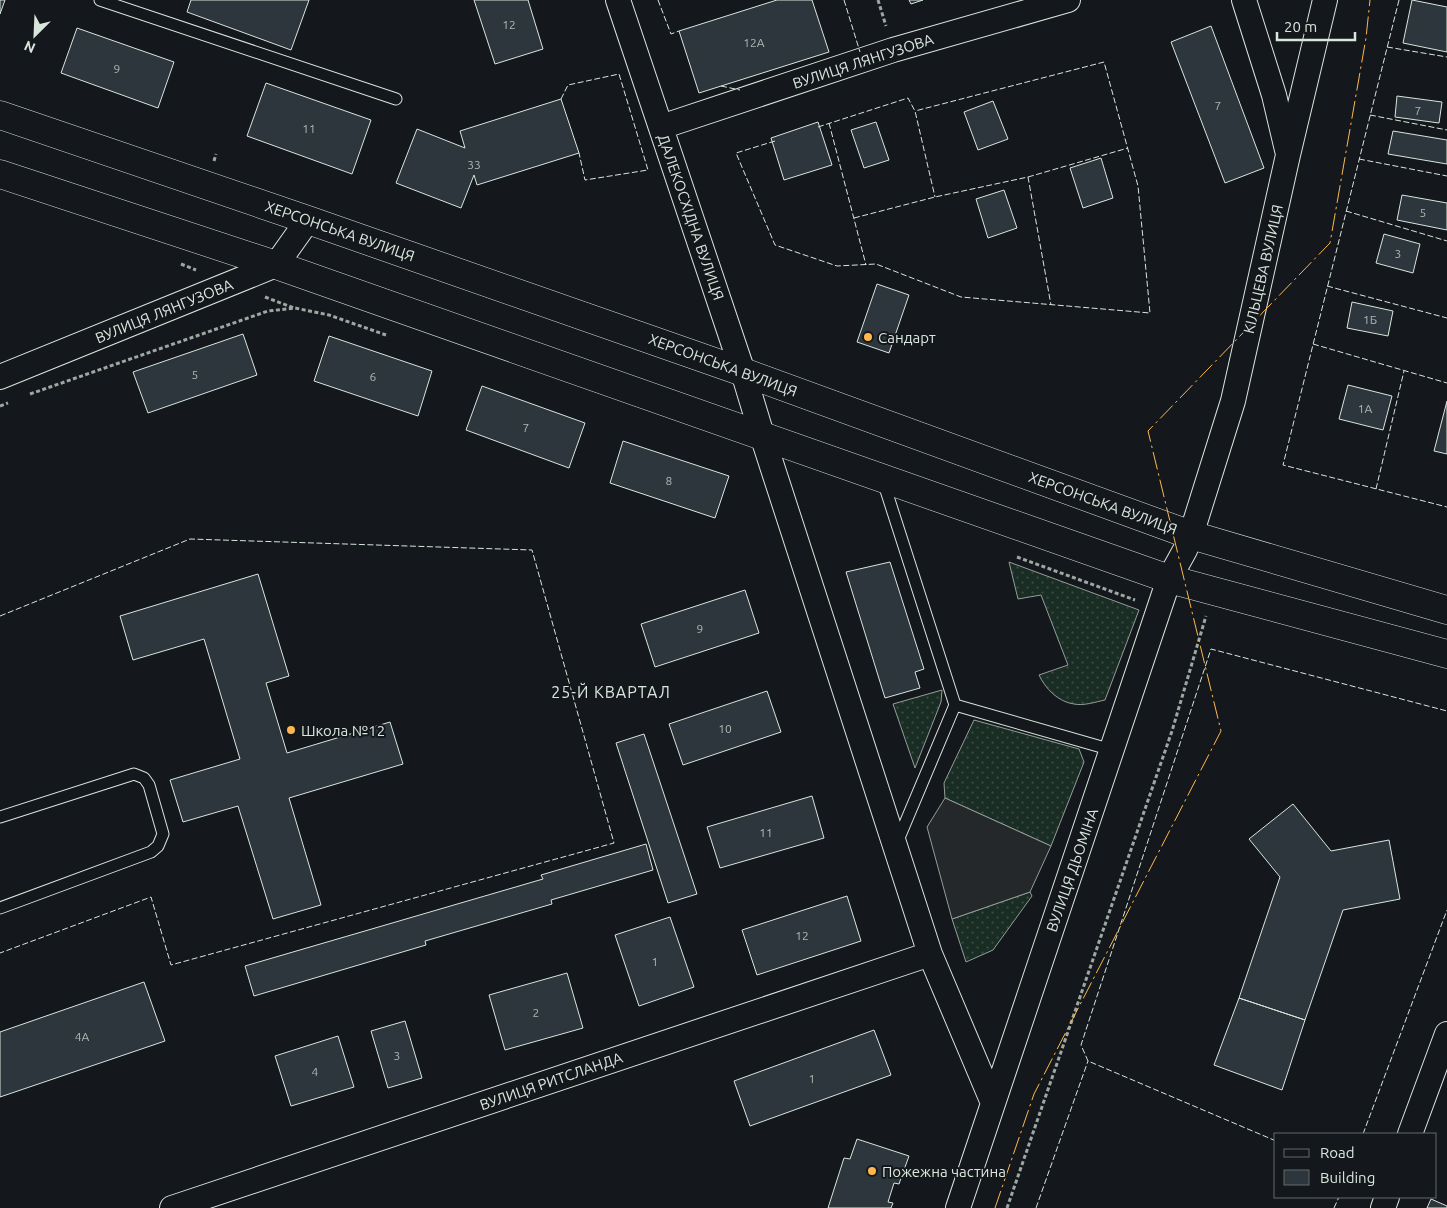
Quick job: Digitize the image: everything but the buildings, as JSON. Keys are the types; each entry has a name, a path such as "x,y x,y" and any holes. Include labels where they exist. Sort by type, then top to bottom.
{"street":[{"name":"ДАЛЕКОСХІДНА ВУЛИЦЯ","path":"618,0 743,372 930,954 994,1103"},
{"name":"ВУЛИЦЯ ЛЯНГУЗОВА","path":"661,127 893,50 1068,0"},
{"path":"1244,0 1274,95 1288,155"},
{"name":"КІЛЬЦЕВА ВУЛИЦЯ","path":"1191,535 1233,401 1325,0"},
{"name":"ХЕРСОНСЬКА ВУЛИЦЯ","path":"0,115 743,372 1191,535 1447,610"},
{"path":"0,174 276,265 1169,579 1447,654"},
{"path":"276,265 308,220"},
{"name":"ВУЛИЦЯ ЛЯНГУЗОВА","path":"0,377 276,265"},
{"name":"ВУЛИЦЯ ДЬОМІНА","path":"958,1208 1169,579 1186,550 1191,535"},
{"name":"ВУЛИЦЯ РИТСЛАНДА","path":"172,1208 930,954"},
{"path":"1410,1133 1447,1034"}],"lane":[{"path":"100,0 396,99"},
{"path":"881,477 955,705 895,847"},
{"path":"955,705 1112,750"},
{"path":"0,817 134,774 144,778 149,785 163,834 158,846 151,852 0,908"}],"path":[{"path":"24,397 268,311"},
{"path":"0,406 16,400"},
{"path":"1007,1208 1172,732 1214,591"}],"green space":[{"path":"1009,562 1139,610 1105,700 1090,704 1068,703 1053,694 1045,685 1039,675 1068,665 1041,595 1018,599"},
{"path":"942,690 941,702 915,768 893,704"},
{"path":"974,720 1079,749 1084,762 1051,846 945,798 944,783"},
{"path":"1030,892 1032,896 993,950 966,962 952,919"}],"shaded area":[{"path":"945,798 1051,846 1030,892 952,919 927,827"}],"fence":[{"path":"658,0 671,34 679,31"},
{"path":"844,0 860,52"},
{"path":"1399,0 1283,465 1447,507"},
{"path":"1387,47 1447,57"},
{"path":"775,141 736,153 775,245 837,266 876,264 961,297 1150,313 1138,186 1104,62 915,111"},
{"path":"561,99 568,85 619,74 648,170 585,180 579,153"},
{"path":"721,86 740,90"},
{"path":"818,127 908,98 915,111 935,197"},
{"path":"1370,115 1447,130"},
{"path":"829,123 866,265"},
{"path":"1028,177 1128,148"},
{"path":"1359,159 1447,176"},
{"path":"854,218 935,197 1028,177 1051,305"},
{"path":"1346,211 1447,241"},
{"path":"1327,286 1447,318"},
{"path":"1313,344 1447,383"},
{"path":"1376,489 1404,371"},
{"path":"0,616 190,539 532,550 614,843 171,965 151,897 0,953"},
{"path":"1274,1140 1088,1061 1081,1045 1211,649 1447,711"},
{"path":"1363,1133 1447,910"},
{"path":"1036,1208 1088,1061"},
{"path":"1334,1208 1339,1198"}],"power":[{"path":"995,1208 1034,1094 1221,731 1148,431 1330,243 1366,38 1370,0"}],"place":[{"name":"Сандарт","path":"868,337"},
{"name":"Школа №12","path":"291,730"},
{"name":"Пожежна частина","path":"872,1171"}],"district":[{"name":"25-Й КВАРТАЛ","path":"611,692"}]}
